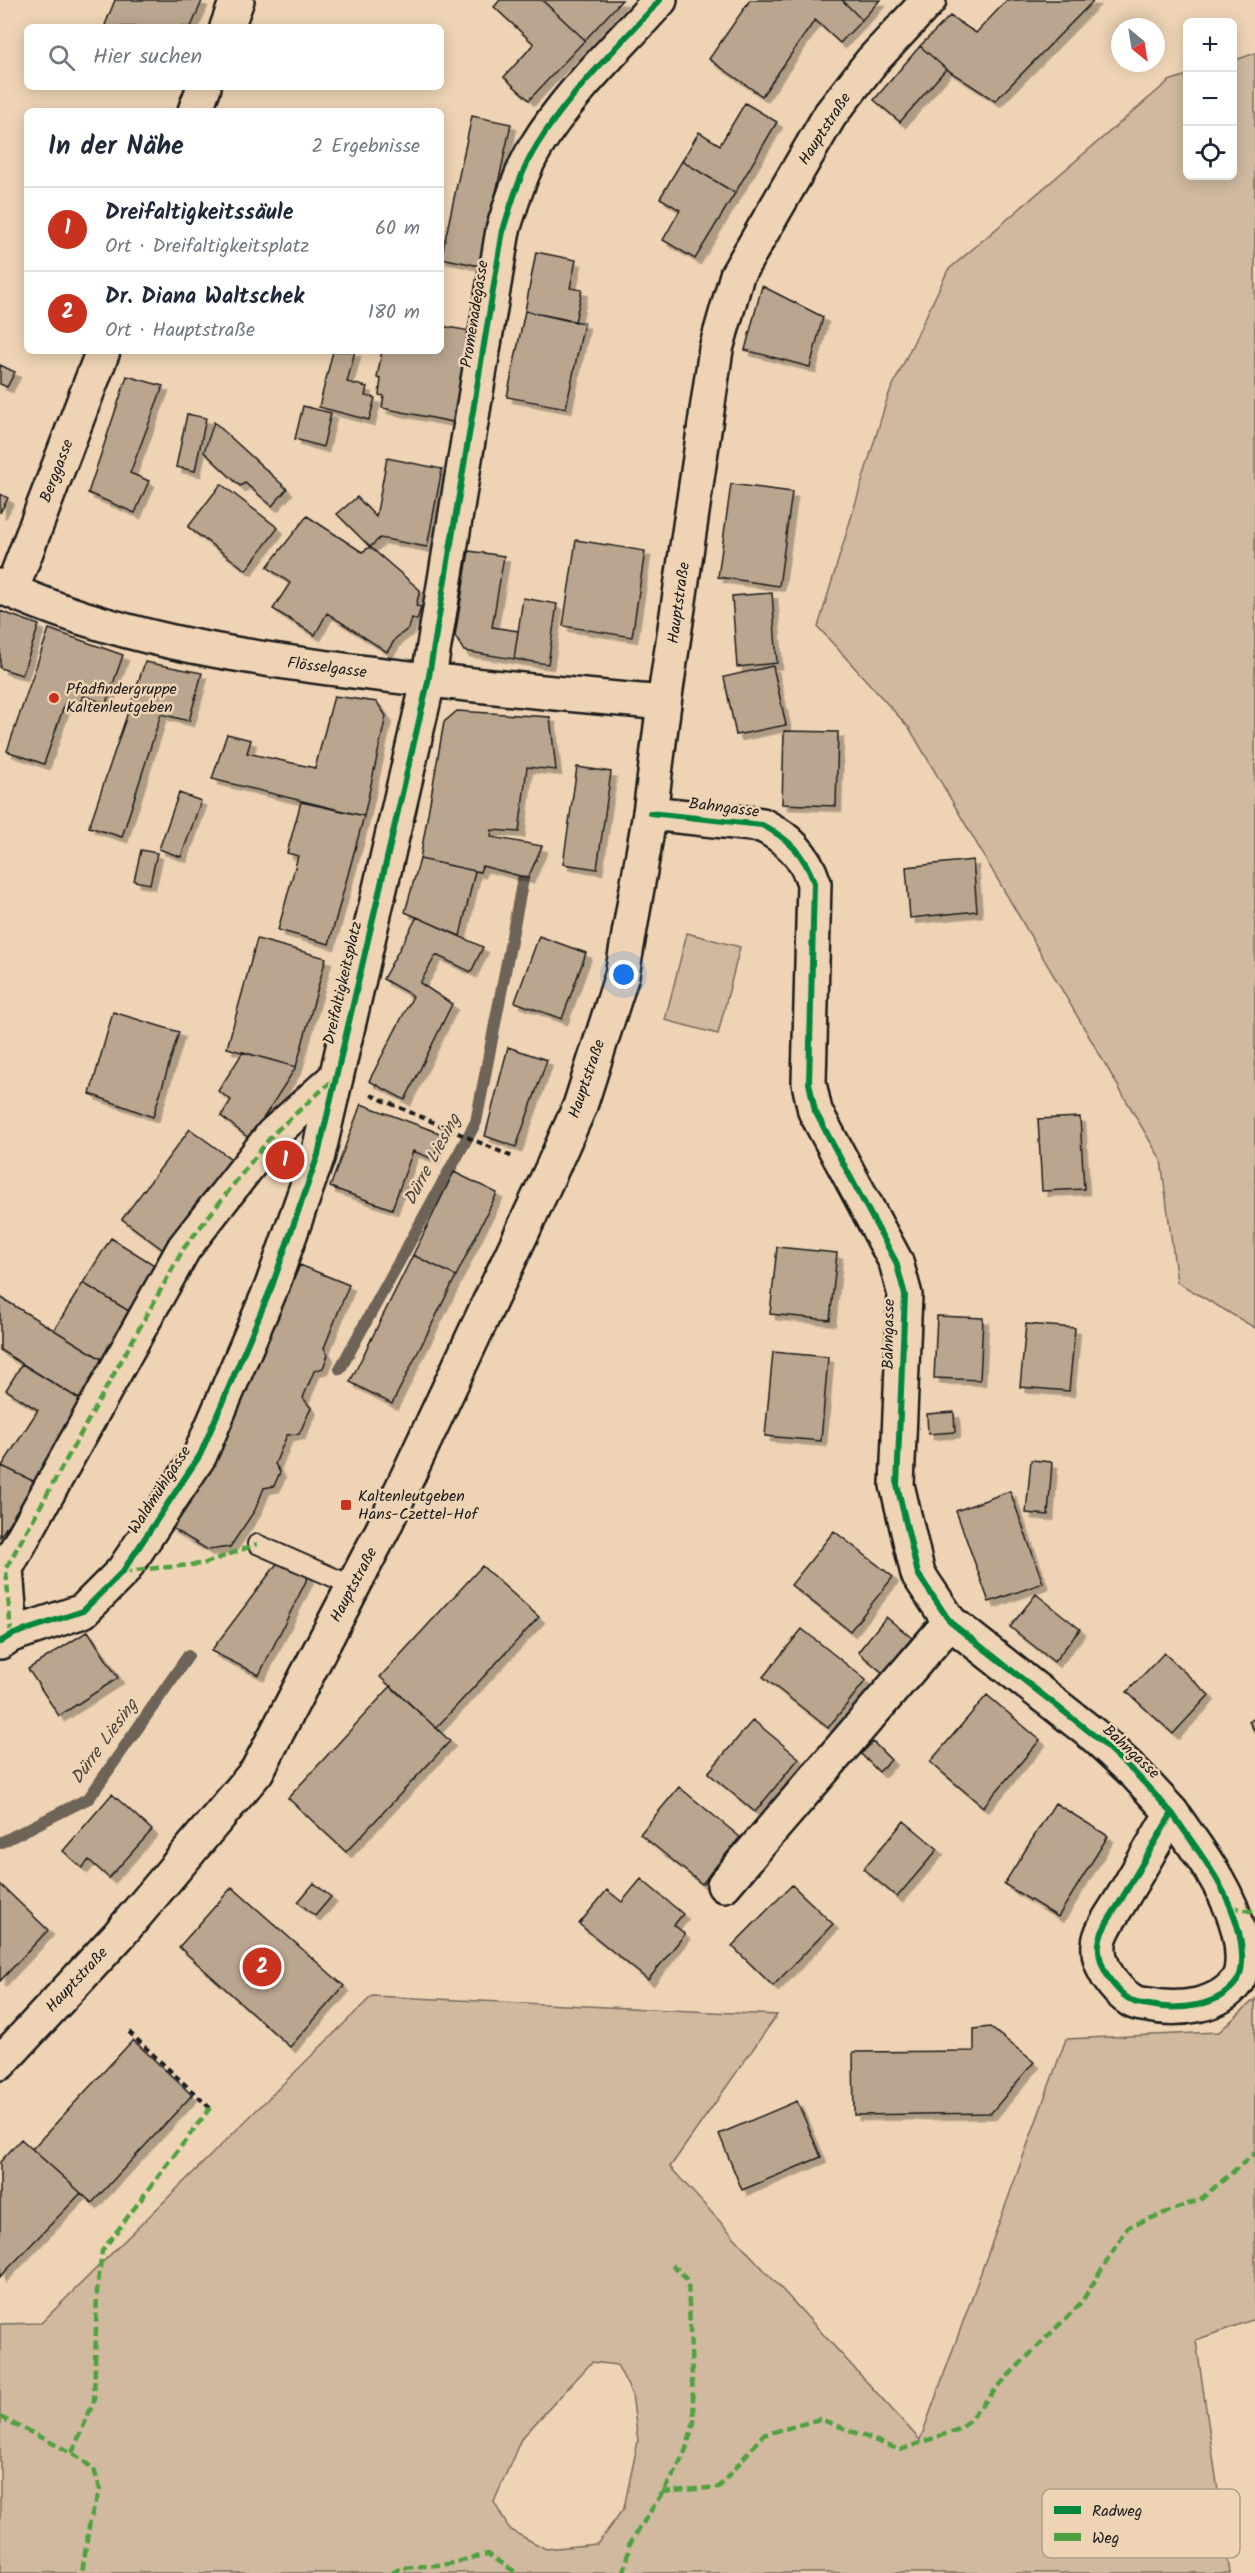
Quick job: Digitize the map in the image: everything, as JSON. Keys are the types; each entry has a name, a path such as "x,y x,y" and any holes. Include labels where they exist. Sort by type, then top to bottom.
{"street":[{"path":"228,24 237,0"},
{"name":"Promenadegasse","path":"428,682 503,230 517,186 537,144 564,107 660,0"},
{"name":"Hauptstraße","path":"0,2063 118,1936 257,1771 383,1529 475,1339 550,1173 580,1106 622,975 650,813 716,349 736,275 830,115 872,61 929,0"},
{"path":"196,108 203,90"},
{"name":"Berggasse","path":"5,589 102,354"},
{"name":"Flösselgasse","path":"5,589 61,610 158,639 208,650 428,682 664,704"},
{"name":"Dreifaltigkeitsplatz","path":"272,1286 318,1155 428,682"},
{"name":"Bahngasse","path":"650,813 762,825 790,843 810,870 814,883 809,1083 814,1111 896,1262 905,1295 897,1485 918,1574 950,1622 1095,1736 1136,1774 1172,1813 1224,1891 1239,1933 1242,1959 1238,1979 1227,1991 1209,2002 1182,2008 1158,2007 1133,2002 1115,1985 1101,1965 1099,1943 1109,1921 1172,1813"},
{"name":"Waldmühlgasse","path":"272,1286 200,1455 123,1571 83,1611 6,1638 6,1568 184,1248 273,1134 334,1079"},
{"path":"724,1885 950,1622"}],"lane":[{"path":"257,1544 353,1586"}],"path":[{"path":"334,1079 550,1173"},
{"path":"129,2032 210,2108"}],"shaded area":[{"path":"1255,53 1255,1328 1177,1282 1161,1160 910,729 818,627 888,396 948,270 1169,81 1183,76 1183,180 1237,180 1237,60"},
{"path":"687,933 740,947 718,1034 665,1020"},
{"path":"372,1996 777,2015 670,2167 920,2440 1066,2039 1219,2032 1255,1999 1255,2319 1196,2340 1218,2489 1042,2489 1042,2558 1228,2558 1230,2573 0,2573 0,2324 41,2323","holes":["592,2362 617,2365 632,2394 638,2441 624,2508 597,2544 546,2549 510,2530 494,2502 521,2439"]}],"building":[{"path":"115,0 202,1 192,24 105,24"},
{"path":"500,0 542,0 585,40 529,100 504,77 534,44 494,7"},
{"path":"546,0 622,0 585,40 544,2"},
{"path":"750,0 842,0 862,20 840,43 815,20 762,96 709,59"},
{"path":"842,0 880,0 862,20"},
{"path":"1007,0 1094,0 995,101 946,69 920,46 950,16 976,33"},
{"path":"920,46 946,69 900,122 874,100"},
{"path":"745,103 777,122 735,193 682,161 699,132 720,145"},
{"path":"472,116 511,124 480,266 444,259 444,244"},
{"path":"682,161 735,193 695,259 663,240 680,210 660,198"},
{"path":"536,252 576,260 570,288 582,290 575,322 525,311"},
{"path":"762,286 823,317 810,367 745,350"},
{"path":"525,311 584,323 566,408 507,397"},
{"path":"444,326 471,331 453,422 382,408 384,396 379,395 381,379 377,378 381,354 444,354"},
{"path":"332,354 354,354 347,382 367,387 365,396 375,398 369,420 319,407"},
{"path":"0,365 15,372 7,387 0,384"},
{"path":"127,376 163,386 130,473 149,481 135,513 88,493"},
{"path":"303,406 331,413 323,447 295,439"},
{"path":"187,414 206,418 195,471 176,467"},
{"path":"214,422 287,489 272,506 245,483 240,486 204,452"},
{"path":"387,458 442,469 427,547 380,538 370,547 337,514 357,497 376,517"},
{"path":"221,484 278,528 246,570 188,527"},
{"path":"731,484 792,492 779,586 718,577"},
{"path":"0,494 8,498 0,513"},
{"path":"307,516 362,552 370,547 420,590 416,606 421,607 417,620 412,618 409,628 396,638 387,652 327,613 315,635 273,609 290,583 267,567"},
{"path":"576,540 645,551 632,637 563,626"},
{"path":"469,551 504,556 492,627 518,631 514,659 464,651 455,636"},
{"path":"772,593 777,663 737,667 732,596"},
{"path":"523,598 557,604 548,664 514,659"},
{"path":"0,611 39,625 22,675 0,668"},
{"name":"Pfadfindergruppe Kaltenleutgeben","path":"49,629 123,655 106,704 83,695 79,705 66,700 44,764 7,751"},
{"path":"145,662 202,673 189,721 161,714 122,837 89,827"},
{"path":"773,666 786,725 736,735 724,677"},
{"path":"334,696 377,702 386,716 364,816 212,779 227,734 251,740 247,753 315,768"},
{"path":"457,711 550,717 556,770 527,767 519,832 492,830 491,837 542,846 528,878 482,866 480,872 420,859 444,722"},
{"path":"784,731 838,732 836,806 782,804"},
{"path":"577,767 611,772 597,869 563,864"},
{"path":"179,793 201,801 181,857 159,849"},
{"path":"301,802 364,816 329,944 278,930 298,856 287,853"},
{"path":"141,850 157,853 150,884 134,881"},
{"path":"420,859 475,871 460,936 405,912"},
{"path":"973,860 977,911 910,918 906,867"},
{"path":"417,917 483,947 471,972 436,955 420,983 452,1004 405,1100 369,1081 413,996 383,979"},
{"path":"539,936 586,953 562,1019 515,1002"},
{"path":"257,939 326,958 296,1067 227,1048"},
{"path":"113,1012 179,1032 153,1117 90,1094"},
{"path":"508,1047 547,1060 516,1147 485,1136"},
{"path":"243,1052 296,1067 250,1139 221,1116 231,1100 218,1091"},
{"path":"361,1104 442,1134 433,1159 413,1151 392,1209 330,1187"},
{"path":"1080,1117 1084,1189 1042,1191 1038,1119"},
{"path":"190,1129 234,1161 166,1252 122,1219"},
{"path":"454,1172 497,1193 456,1276 413,1255"},
{"path":"111,1238 164,1271 137,1316 83,1283"},
{"path":"777,1247 837,1253 830,1320 770,1314"},
{"path":"413,1255 456,1276 392,1404 350,1382"},
{"path":"300,1265 349,1285 324,1348 328,1355 323,1368 314,1371 303,1398 311,1408 299,1434 287,1435 275,1464 280,1472 274,1486 264,1488 255,1510 230,1547 208,1550 170,1527 216,1460"},
{"path":"83,1283 137,1316 108,1363 54,1330"},
{"path":"0,1297 108,1363 84,1402 0,1350"},
{"path":"937,1316 983,1318 980,1380 934,1378"},
{"path":"1026,1324 1075,1328 1069,1391 1020,1387"},
{"path":"773,1352 828,1357 821,1441 765,1436"},
{"path":"22,1364 84,1402 35,1482 2,1466 38,1410 6,1390"},
{"path":"954,1412 955,1432 928,1434 927,1414"},
{"path":"1031,1460 1052,1462 1048,1515 1026,1513"},
{"path":"2,1466 35,1482 0,1537 0,1471"},
{"path":"1010,1491 1043,1583 989,1602 956,1511"},
{"path":"834,1531 893,1577 850,1631 791,1585"},
{"path":"279,1561 309,1575 259,1675 211,1651"},
{"path":"482,1566 539,1617 436,1728 380,1677"},
{"path":"1036,1594 1080,1629 1054,1662 1010,1627"},
{"path":"886,1617 912,1638 883,1673 858,1652"},
{"path":"802,1629 866,1680 828,1728 763,1677"},
{"path":"88,1631 118,1678 59,1716 28,1669"},
{"path":"1164,1653 1209,1695 1173,1734 1127,1692"},
{"path":"391,1686 450,1741 346,1852 288,1798"},
{"path":"987,1695 1040,1740 983,1807 930,1762"},
{"path":"1255,1718 1255,1732 1249,1722"},
{"path":"753,1720 799,1758 755,1812 708,1773"},
{"path":"873,1742 891,1760 879,1772 861,1754"},
{"path":"679,1787 740,1837 702,1884 640,1834"},
{"path":"112,1794 152,1830 109,1878 89,1860 82,1868 63,1851"},
{"path":"1055,1803 1108,1836 1058,1917 1004,1884"},
{"path":"904,1821 938,1849 897,1897 863,1869"},
{"path":"641,1879 683,1914 674,1925 685,1934 648,1980 579,1924 607,1890 622,1902"},
{"path":"314,1883 331,1897 315,1916 298,1902"},
{"path":"0,1884 48,1930 0,1981"},
{"path":"792,1885 833,1924 773,1986 732,1946"},
{"path":"232,1887 344,1986 290,2047 179,1947"},
{"path":"990,2027 1034,2062 991,2113 854,2115 853,2052 974,2051 974,2029"},
{"path":"133,2040 192,2095 92,2203 32,2149"},
{"path":"797,2101 821,2157 742,2190 719,2134"},
{"path":"21,2139 81,2193 0,2277 0,2162"}],"waterway":[{"name":"Dürre Liesing","path":"340,1369 476,1122 523,879"},
{"name":"Dürre Liesing","path":"0,1843 89,1798 188,1656"}],"marked path":[{"path":"11,1635 6,1568 184,1248 273,1134 334,1079"},
{"path":"123,1571 203,1564 257,1544"},
{"path":"1231,1907 1255,1912"},
{"path":"72,2453 94,2401 97,2291 102,2251 210,2108"},
{"path":"662,2492 719,2487 763,2435 820,2419 900,2450 962,2428 1006,2378 1081,2303 1128,2227 1201,2199 1255,2153"},
{"path":"624,2573 629,2545 676,2471 686,2449 694,2422 688,2282 672,2265"},
{"path":"0,2417 72,2453 94,2469 100,2489 90,2520 82,2573"},
{"path":"392,2573 401,2568 449,2564 488,2554 517,2573"}],"cycle path":[{"path":"0,1642 11,1635 83,1611 123,1571 200,1455 272,1286 318,1155 428,682 503,230 513,197 537,145 564,107 595,70 660,0"},
{"path":"650,813 762,825 788,842 806,864 814,883 809,1083 815,1111 896,1262 905,1295 897,1485 918,1574 950,1622 1095,1736 1136,1774 1172,1813 1108,1921 1102,1933 1099,1952 1108,1977 1119,1991 1132,2001 1160,2007 1185,2007 1209,2002 1229,1990 1240,1976 1242,1957 1239,1932 1228,1900 1211,1870 1172,1813"}],"place":[{"name":"Pfadfindergruppe Kaltenleutgeben","path":"54,698"},
{"name":"Dreifaltigkeitssäule","path":"285,1160"},
{"name":"Kaltenleutgeben Hans-Czettel-Hof","path":"346,1505"},
{"name":"Dr. Diana Waltschek","path":"262,1967"}]}
